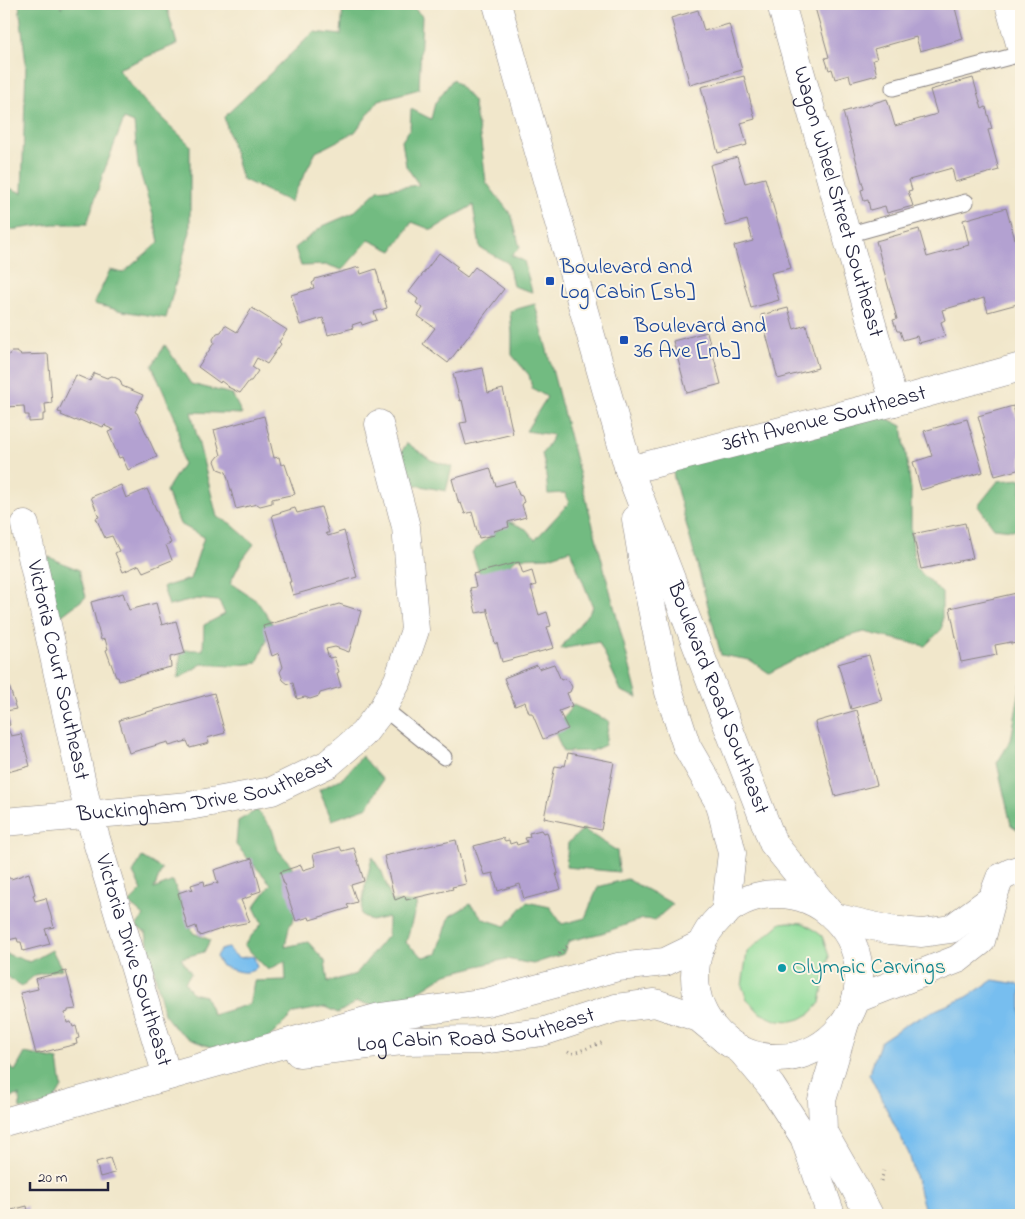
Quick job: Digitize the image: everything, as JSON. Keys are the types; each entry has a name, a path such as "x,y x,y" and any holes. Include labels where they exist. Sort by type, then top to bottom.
{"street":[{"name":"Boulevard Road Southeast","path":"497,4 629,470 773,843 831,914"},
{"name":"Wagon Wheel Street Southeast","path":"781,4 894,402"},
{"path":"1009,4 1021,47"},
{"name":"36th Avenue Southeast","path":"629,470 894,402 1021,367"},
{"name":"Buckingham Drive Southeast","path":"4,822 189,806 272,791 328,764 363,734 384,708 398,680 415,630 406,526 379,424"},
{"name":"Boulevard Road Southeast","path":"629,470 644,569 669,692 687,748 720,804 732,853 725,914"},
{"name":"Victoria Court Southeast","path":"25,526 89,815"},
{"name":"Victoria Drive Southeast","path":"89,815 167,1076"},
{"path":"856,999 958,959 981,941 992,899 1000,878 1010,872 1021,869"},
{"path":"831,1215 804,1137 771,1086 734,1045 709,1022 698,997 695,970 702,944 714,922 734,906 757,896 782,894 806,899 831,914 842,925 852,941 858,960 860,980 856,999 845,1023 822,1100 823,1132 868,1215"},
{"path":"831,914 890,930 922,933 951,928 992,899"},
{"name":"Log Cabin Road Southeast","path":"4,1122 380,1017 487,1002 618,967 665,962 702,944"},
{"name":"Log Cabin Road Southeast","path":"211,1064 402,1041 480,1040 542,1032 616,1008 655,1003 699,1018 734,1045"},
{"path":"734,1045 762,1056 786,1057 808,1052 829,1040 845,1023"}],"lane":[{"path":"893,88 1021,54"},
{"path":"847,235 966,202"},
{"path":"384,708 444,757"}],"green space":[{"path":"19,4 59,4 61,8 63,4 166,4 177,44 118,69 144,101 190,145 190,232 166,318 122,311 94,304 110,270 123,273 159,242 154,218 138,166 134,123 124,119 103,174 87,224 53,224 10,230 4,229 4,186 22,193 26,64"},
{"path":"378,4 410,4 422,16 419,89 379,100 355,132 316,152 290,202 242,179 224,117 314,32 341,35 343,5 373,13"},
{"path":"453,79 473,101 486,182 512,216 520,248 511,255 524,261 532,292 513,286 508,263 480,248 473,205 432,230 412,222 392,251 369,240 342,270 328,265 301,266 295,248 323,226 353,213 378,190 419,185 406,166 402,141 410,129 411,109 431,119 435,103"},
{"path":"535,304 638,698 621,691 599,642 560,649 593,607 570,550 549,557 517,558 497,577 479,572 472,552 508,521 526,529 535,540 569,503 565,493 548,494 542,454 554,435 526,431 547,397 532,388 529,375 512,355 510,311"},
{"path":"165,345 191,384 232,394 242,414 191,412 217,517 230,523 254,544 242,560 230,583 257,601 272,623 257,663 231,666 202,664 178,679 181,650 203,650 204,625 225,614 219,601 197,599 169,606 163,587 190,579 204,537 180,524 166,491 183,464 176,420 152,366"},
{"path":"869,409 902,426 911,489 911,528 915,567 942,593 942,629 925,646 864,632 826,643 769,673 750,660 721,655 674,478 671,460"},
{"path":"407,443 431,460 452,467 446,491 416,485 393,466"},
{"path":"1021,479 1021,531 994,528 978,506 998,481"},
{"path":"49,557 79,570 86,597 61,616 33,601 30,591"},
{"path":"1021,683 1021,832 1011,825 997,763 1011,740"},
{"path":"573,705 609,721 605,745 592,751 563,752 554,730"},
{"path":"362,756 383,780 368,807 332,820 319,790 343,778"},
{"path":"257,810 272,829 278,850 292,866 291,886 300,907 289,927 285,947 308,942 325,961 328,982 356,974 388,935 388,917 371,921 361,914 372,857 382,872 392,901 417,903 406,943 423,957 437,954 450,916 470,904 484,919 505,926 527,902 550,907 562,924 585,918 598,887 627,879 673,904 655,920 643,919 602,933 569,941 563,954 533,964 506,959 446,974 391,1009 356,1002 338,1013 325,1007 294,1013 261,1046 219,1050 189,1039 174,1027 164,1014 146,933 136,926 144,916 129,903 142,890 133,873 142,857 162,869 154,889 173,881 193,933 210,940 204,952 181,958 191,973 185,982 192,993 205,996 213,1015 250,1004 254,981 286,980 285,961 268,970 244,945 262,923 254,907 271,884 236,845 238,821"},
{"path":"583,829 617,851 619,872 566,867 568,843"},
{"path":"781,923 803,923 822,936 829,956 820,1003 811,1013 792,1021 775,1020 760,1013 747,999 742,986 747,952"},
{"path":"52,950 62,969 35,975 22,986 4,975 4,953 30,962"},
{"path":"25,1053 58,1060 62,1087 52,1104 20,1109 19,1095 4,1099 4,1062 15,1071"}],"water":[{"path":"228,948 238,957 254,957 257,967 249,972 245,972 222,966 216,957 220,951"},
{"path":"993,980 1017,984 1021,987 1021,1215 926,1215 909,1154 869,1074 881,1041 910,1022 967,997"}],"building":[{"path":"814,4 954,4 963,39 920,51 916,37 874,49 877,59 873,60 877,75 851,82 849,75 835,79 832,69 829,70 825,58 829,57"},
{"path":"698,10 704,31 729,24 742,70 690,85 671,18"},
{"path":"744,76 755,119 741,123 747,145 718,153 701,87"},
{"path":"973,78 982,109 986,107 992,129 988,130 999,170 955,182 952,168 909,180 912,190 908,191 913,206 887,213 885,206 870,210 868,200 864,201 861,190 864,189 843,112 887,99 895,126 937,114 930,90"},
{"path":"737,157 745,183 765,178 791,268 771,273 779,300 751,308 734,246 753,241 747,220 726,226 710,165"},
{"path":"1006,208 1015,239 1019,238 1021,247 1021,303 988,312 984,298 942,310 945,320 941,322 945,336 919,343 917,336 903,340 893,320 897,319 876,241 919,229 927,257 969,245 963,220"},
{"path":"439,253 458,267 456,269 467,277 475,267 504,289 448,363 423,344 435,328 418,316 423,308 416,303 418,299 409,292"},
{"path":"359,267 361,274 376,269 387,308 374,312 377,320 362,325 361,322 352,325 353,328 328,335 323,318 300,325 291,295 314,288 312,283 315,279"},
{"path":"252,308 287,330 279,342 281,344 267,364 257,358 252,367 258,371 240,393 221,381 220,383 198,367 214,343 213,339 217,333 221,332 225,325 237,332"},
{"path":"788,308 794,329 806,325 818,368 778,379 761,315"},
{"path":"707,332 721,384 687,393 673,341"},
{"path":"11,352 17,352 21,355 48,354 52,403 45,404 46,414 43,414 43,421 29,422 29,415 25,415 24,406 4,407 4,356 8,356"},
{"path":"483,368 488,393 503,389 513,434 466,445 460,423 467,422 453,374"},
{"path":"94,373 107,378 112,376 120,380 122,386 143,395 135,412 157,457 128,470 122,457 119,458 108,432 114,430 106,425 103,427 90,422 89,424 80,420 79,422 75,421 58,412 76,375 90,381"},
{"path":"1013,406 1016,417 1021,416 1021,469 995,476 978,416"},
{"path":"264,416 274,458 279,457 281,465 285,464 295,494 272,499 272,503 236,509 226,472 218,469 215,461 221,455 214,430"},
{"path":"967,419 983,472 921,490 913,462 932,456 924,431"},
{"path":"490,468 496,486 514,481 519,495 522,496 524,502 522,505 526,517 508,522 509,527 494,531 495,535 479,538 472,512 465,514 461,503 459,504 452,479"},
{"path":"121,485 126,498 147,489 171,543 166,545 172,560 143,572 139,565 123,572 115,553 119,551 112,536 105,538 96,518 99,517 91,497"},
{"path":"321,507 329,533 326,533 328,536 344,531 357,577 293,595 272,515 295,508 297,513"},
{"path":"965,523 973,558 921,569 913,534"},
{"path":"519,562 523,574 532,571 536,585 531,587 539,615 547,612 551,626 547,627 554,648 502,662 497,643 495,644 487,608 487,611 476,613 470,588 476,587 473,574"},
{"path":"1021,592 1021,642 995,645 997,655 961,662 950,608"},
{"path":"123,593 129,610 156,603 162,625 176,621 185,653 170,657 171,667 119,681 118,677 116,677 106,650 108,649 105,639 101,640 91,602"},
{"path":"339,604 361,611 349,652 335,647 326,649 329,658 334,657 341,687 320,693 319,696 310,699 305,697 297,699 293,683 288,684 283,680 280,672 283,667 279,653 272,656 263,626"},
{"path":"869,655 882,700 851,709 838,664"},
{"path":"554,664 561,680 569,681 572,687 570,692 567,693 572,706 559,711 568,729 543,739 525,702 515,706 504,678 537,665 539,669"},
{"path":"9,686 16,709 6,711 10,725 7,726 11,736 21,734 30,766 4,773 4,687"},
{"path":"214,693 225,733 207,738 209,743 190,748 187,741 169,746 168,742 129,753 119,720"},
{"path":"857,710 877,785 835,796 815,722"},
{"path":"568,753 614,762 601,830 544,818 555,766 565,766"},
{"path":"541,830 543,833 547,832 561,889 524,899 520,884 498,891 493,873 484,875 474,846 503,838 505,841 509,840 510,844 516,842 517,845 527,842 525,838 530,837 529,833"},
{"path":"456,840 466,884 406,900 405,896 395,900 384,856"},
{"path":"340,847 342,851 354,848 364,881 351,885 357,902 347,905 349,908 310,920 309,917 296,921 280,872 301,865 303,870 316,866 313,854"},
{"path":"252,858 261,891 241,900 250,922 230,926 200,936 196,926 188,929 178,893 190,889 193,890 191,885 204,881 205,886 218,884 214,870"},
{"path":"29,873 35,901 46,898 54,927 45,929 50,944 23,951 21,942 18,942 17,938 4,941 4,877 6,876 11,879"},
{"path":"66,971 76,1009 68,1010 65,1013 67,1023 71,1022 73,1027 76,1026 79,1038 76,1039 77,1044 36,1054 20,993 38,989 35,979"},
{"path":"110,1158 115,1173 100,1177 96,1162"},
{"path":"27,1206 29,1215 4,1215 4,1212"}],"place":[{"name":"Boulevard and Log Cabin [sb]","path":"550,281"},
{"name":"Boulevard and 36 Ave [nb]","path":"624,340"},
{"name":"Olympic Carvings","path":"782,968"}]}
